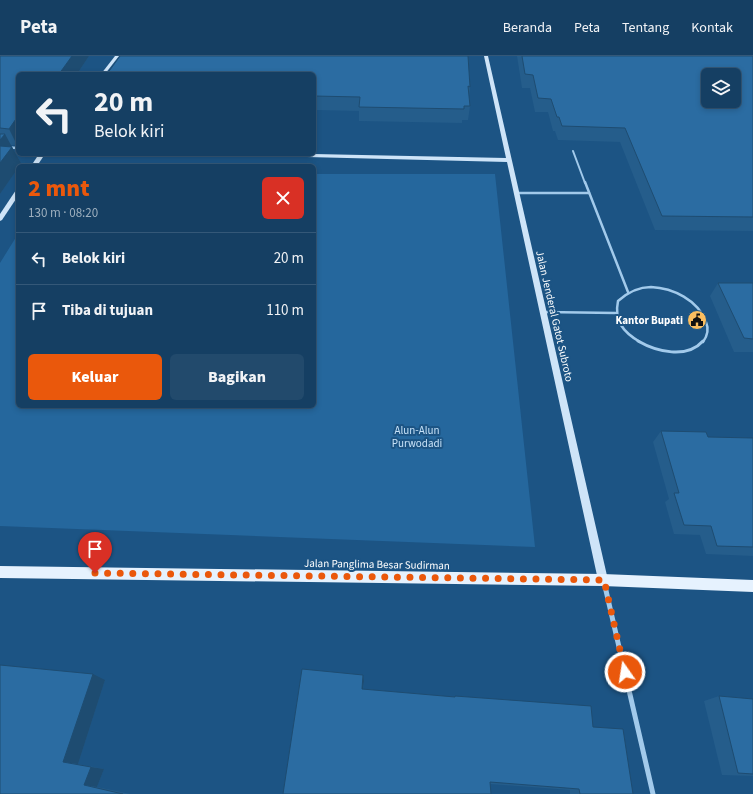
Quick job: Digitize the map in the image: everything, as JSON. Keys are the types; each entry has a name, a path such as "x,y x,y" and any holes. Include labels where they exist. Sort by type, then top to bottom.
{"main road":[{"path":"105,72 117,56"},
{"name":"Jalan Jenderal Gatot Subroto","path":"486,56 508,160 604,580"},
{"path":"316,155 508,160"},
{"path":"0,219 16,194"},
{"name":"Jalan Panglima Besar Sudirman","path":"0,572 604,580 753,586"}],"street":[{"path":"0,147 16,148"},
{"path":"604,580 653,794"}],"lane":[{"path":"574,151 628,292"},
{"path":"516,193 589,193"},
{"path":"638,288 657,288 676,293 688,299 698,307 705,316 708,326 707,335 701,343 691,350 678,352 662,351 646,347 633,339 622,329 616,313 616,308 620,299 628,292 638,288"},
{"path":"543,312 616,313"}],"green space":[{"name":"Alun-Alun Purwodadi","path":"316,174 495,174 535,547 0,526 0,263 16,237 16,408 316,408"}],"building":[{"path":"0,56 72,56 60,72 16,72 16,119 9,129 0,128"},
{"path":"120,56 468,56 470,106 464,106 464,109 359,107 360,97 316,96 316,72 108,72"},
{"path":"522,56 753,56 753,217 662,216 625,128 562,126 559,117 557,117 551,99 538,98 533,75 525,74"},
{"path":"0,134 5,134 0,140"},
{"path":"0,146 12,147 0,163"},
{"path":"718,283 753,283 753,339 744,338"},
{"path":"661,431 706,432 708,437 753,438 753,547 717,546 711,526 684,525 674,493 679,493"},
{"path":"0,665 93,674 63,762 91,767 84,785 123,794 0,794"},
{"path":"302,669 363,675 362,689 591,706 593,727 623,729 633,794 580,794 579,789 490,782 491,794 283,794"},
{"path":"719,696 753,699 753,774 738,773"}],"place":[{"name":"Kantor Bupati","path":"697,320"}],"route":[{"path":"95,573 604,580 625,672"}]}
